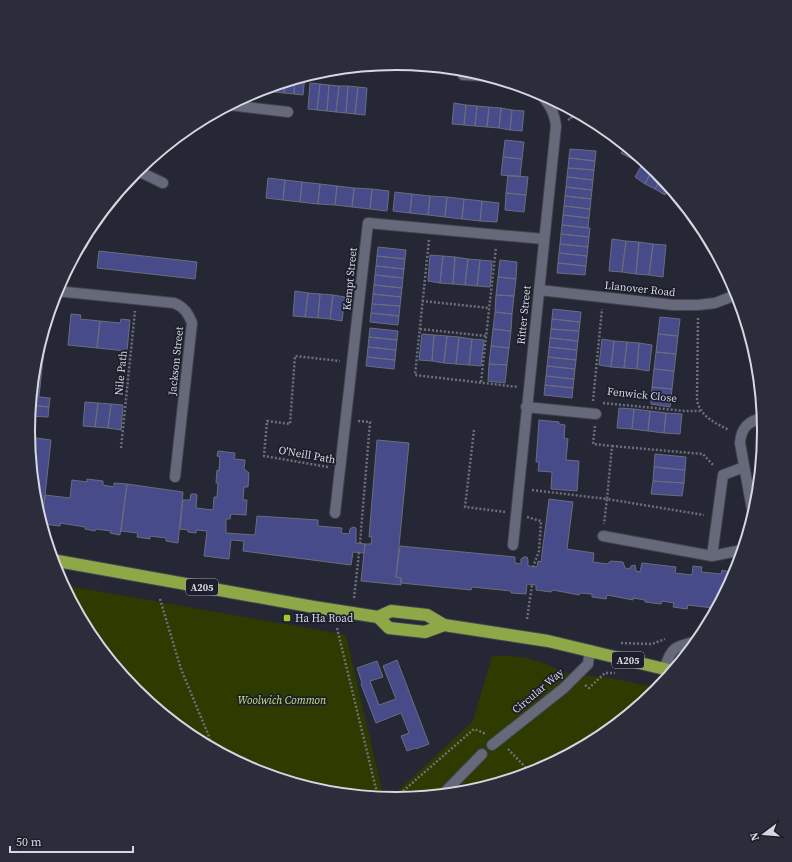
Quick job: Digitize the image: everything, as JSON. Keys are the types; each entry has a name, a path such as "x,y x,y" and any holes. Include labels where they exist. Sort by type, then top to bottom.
{"highway":[{"name":"A205","path":"59,561 378,618 389,628 426,632 444,625"},
{"name":"A205","path":"378,618 391,611 428,615 444,625 519,636 590,650 667,669"}],"street":[{"name":"Ritter Street","path":"513,545 556,126 555,116 548,103"},
{"path":"238,106 288,112"},
{"path":"144,174 163,183"},
{"name":"Kempt Street","path":"336,513 368,223 544,239"},
{"name":"Llanover Road","path":"539,290 673,305 716,303 731,296"},
{"name":"Jackson Street","path":"63,292 174,304 182,306 188,314 192,323 175,477"},
{"path":"526,407 596,414"},
{"path":"750,500 740,443 740,435 743,428 748,423 757,420"},
{"path":"712,556 723,475 744,467"},
{"path":"603,536 712,556 737,551"},
{"path":"669,667 668,656 676,647 686,644"},
{"name":"Circular Way","path":"495,742 564,688 588,664 590,650"},
{"path":"449,788 482,754"}],"path":[{"path":"431,228 415,375 528,388"},
{"path":"481,382 497,234"},
{"path":"593,402 603,297"},
{"name":"Nile Path","path":"121,448 136,300"},
{"path":"422,301 490,308"},
{"path":"698,305 696,399 700,411 705,416 728,430 740,435"},
{"path":"420,329 486,336"},
{"name":"O'Neill Path","path":"340,469 264,456 267,421 290,424 295,356 352,363"},
{"name":"Fenwick Close","path":"612,446 593,444 596,414 593,402 685,411 700,411"},
{"path":"346,419 370,422 360,543"},
{"path":"474,430 465,507 516,514 541,521 539,551 534,567"},
{"path":"603,536 612,446 703,454 723,475"},
{"path":"519,488 607,499 718,517"},
{"path":"354,598 359,553"},
{"path":"527,619 532,585"},
{"path":"160,599 181,669 210,741"},
{"path":"337,628 377,791"},
{"path":"622,643 652,644 675,634 686,644"},
{"path":"574,677 589,688 604,672 616,673"},
{"path":"402,792 474,729 495,742"},
{"path":"516,757 526,768"}],"green space":[{"name":"Woolwich Common","path":"70,586 342,634 346,636 382,791 349,789 326,785 280,773 236,755 195,731 158,702 125,669 96,632"},
{"path":"492,656 527,658 544,663 568,674 611,678 651,686 616,717 597,731 556,755 534,765 489,780 466,785 443,789 396,792 473,721"}],"building":[{"path":"304,82 303,95 294,94 295,85"},
{"path":"310,83 320,84 317,110 308,109"},
{"path":"320,84 329,85 327,111 317,110"},
{"path":"295,85 294,94 284,93 284,88"},
{"path":"329,85 339,86 336,112 327,111"},
{"path":"339,86 348,86 346,113 336,112"},
{"path":"348,86 358,87 355,114 346,113"},
{"path":"358,87 367,88 365,115 355,114"},
{"path":"284,88 284,93 275,92 275,91"},
{"path":"454,103 466,105 464,125 452,124"},
{"path":"466,105 477,106 475,126 464,125"},
{"path":"477,106 489,107 487,127 475,126"},
{"path":"489,107 501,108 499,128 487,127"},
{"path":"501,108 512,110 510,130 499,128"},
{"path":"512,110 524,111 522,131 510,130"},
{"path":"505,140 524,142 522,159 503,157"},
{"path":"570,149 596,151 595,161 569,158"},
{"path":"623,151 632,159 621,153"},
{"path":"503,157 522,159 520,177 501,175"},
{"path":"569,158 595,161 594,170 568,168"},
{"path":"641,166 650,175 645,184 635,177"},
{"path":"568,168 594,170 593,180 567,177"},
{"path":"508,175 528,177 526,195 506,193"},
{"path":"650,175 658,184 655,189 645,184"},
{"path":"567,177 593,180 592,190 566,187"},
{"path":"268,178 285,180 283,200 266,198"},
{"path":"285,180 302,182 300,202 283,200"},
{"path":"302,182 320,184 318,204 300,202"},
{"path":"320,184 337,186 335,205 318,204"},
{"path":"658,184 667,193 665,195 655,189"},
{"path":"337,186 354,188 352,207 335,205"},
{"path":"566,187 592,190 591,199 565,196"},
{"path":"354,188 372,189 370,209 352,207"},
{"path":"372,189 389,191 387,211 370,209"},
{"path":"395,192 412,194 410,213 393,211"},
{"path":"506,193 526,195 524,212 505,210"},
{"path":"412,194 430,196 428,215 410,213"},
{"path":"430,196 447,197 445,217 428,215"},
{"path":"565,196 591,199 590,209 564,206"},
{"path":"447,197 464,199 462,219 445,217"},
{"path":"464,199 482,201 480,221 462,219"},
{"path":"482,201 499,203 497,222 480,221"},
{"path":"564,206 590,209 589,218 563,215"},
{"path":"563,215 589,218 588,228 562,225"},
{"path":"562,225 590,228 589,237 561,234"},
{"path":"561,234 589,237 588,247 560,244"},
{"path":"612,239 626,241 622,272 609,271"},
{"path":"626,241 639,242 636,274 622,272"},
{"path":"639,242 653,244 649,275 636,274"},
{"path":"560,244 588,247 587,256 559,253"},
{"path":"653,244 666,245 663,277 649,275"},
{"path":"378,247 406,250 405,259 377,256"},
{"path":"99,251 197,262 195,279 97,268"},
{"path":"559,253 587,256 586,266 558,263"},
{"path":"430,255 443,256 440,283 428,281"},
{"path":"377,256 405,259 404,269 376,266"},
{"path":"443,256 455,257 453,284 440,283"},
{"path":"455,257 468,259 465,285 453,284"},
{"path":"468,259 480,260 477,286 465,285"},
{"path":"480,260 492,261 490,287 477,286"},
{"path":"500,260 517,262 516,279 498,277"},
{"path":"558,263 586,266 585,275 557,273"},
{"path":"376,266 404,269 403,278 375,275"},
{"path":"375,275 403,278 402,288 374,285"},
{"path":"498,277 516,279 514,296 496,295"},
{"path":"374,285 402,288 401,297 373,294"},
{"path":"295,291 308,293 305,317 293,316"},
{"path":"308,293 320,294 318,318 305,317"},
{"path":"320,294 333,295 330,319 318,318"},
{"path":"373,294 401,297 400,306 372,304"},
{"path":"333,295 345,297 342,321 330,319"},
{"path":"496,295 514,296 512,314 495,312"},
{"path":"372,304 400,306 399,316 371,313"},
{"path":"553,309 581,312 580,322 552,319"},
{"path":"495,312 512,314 511,331 493,329"},
{"path":"371,313 399,316 398,325 370,322"},
{"path":"71,314 81,315 80,319 100,321 97,348 68,345"},
{"path":"660,317 680,319 678,336 658,334"},
{"path":"121,319 130,320 127,351 97,348 100,321 120,323"},
{"path":"552,319 580,322 579,331 551,329"},
{"path":"370,328 398,331 397,340 369,337"},
{"path":"493,329 511,331 509,348 491,346"},
{"path":"551,329 579,331 578,341 550,338"},
{"path":"422,334 434,335 432,361 419,360"},
{"path":"658,334 678,336 676,354 656,352"},
{"path":"434,335 447,336 444,363 432,361"},
{"path":"447,336 459,337 456,364 444,363"},
{"path":"369,337 397,340 396,350 368,347"},
{"path":"459,337 472,339 469,365 456,364"},
{"path":"550,338 578,341 577,350 549,347"},
{"path":"472,339 484,340 481,366 469,365"},
{"path":"602,339 614,341 611,367 599,365"},
{"path":"614,341 627,342 624,368 611,367"},
{"path":"627,342 639,343 637,369 624,368"},
{"path":"639,343 652,345 649,371 637,369"},
{"path":"491,346 509,348 507,365 489,364"},
{"path":"368,347 396,350 395,360 367,357"},
{"path":"549,347 577,350 576,360 548,357"},
{"path":"656,352 676,354 674,371 654,369"},
{"path":"367,357 395,360 394,369 366,366"},
{"path":"548,357 576,360 575,369 547,366"},
{"path":"489,364 507,365 505,383 488,381"},
{"path":"547,366 575,369 574,379 546,376"},
{"path":"41,368 42,368 41,378 39,378"},
{"path":"654,369 674,371 672,389 652,387"},
{"path":"546,376 574,379 573,388 545,385"},
{"path":"39,378 41,378 40,387 38,387"},
{"path":"545,385 573,388 572,398 544,395"},
{"path":"38,387 40,387 39,396 37,396"},
{"path":"652,387 672,389 670,407 651,404"},
{"path":"37,397 50,398 49,407 36,406"},
{"path":"85,402 98,403 95,427 83,426"},
{"path":"98,403 111,404 108,428 95,427"},
{"path":"111,404 123,405 121,430 108,428"},
{"path":"36,406 49,407 48,417 36,416"},
{"path":"619,408 634,409 632,429 617,428"},
{"path":"634,409 650,411 648,431 632,429"},
{"path":"650,411 666,413 664,433 648,431"},
{"path":"666,413 682,414 680,434 664,433"},
{"path":"539,420 559,422 559,424 565,425 564,438 568,439 566,460 579,461 577,491 551,489 552,472 538,471 539,462 536,462"},
{"path":"35,438 51,440 44,508 38,478"},
{"path":"377,440 409,443 396,577 401,578 401,585 361,581 365,544 371,544 372,537 369,537"},
{"path":"218,451 235,453 234,459 245,460 244,469 249,473 248,487 244,487 243,500 247,500 246,515 231,514 230,519 226,519 226,533 255,535 257,516 318,520 318,526 342,528 341,533 349,534 350,529 353,527 356,528 356,543 365,544 364,553 353,552 351,565 243,551 244,541 231,540 229,559 204,556 207,531 196,530 196,533 180,529 183,500 190,500 191,494 196,494 196,508 213,510 214,497 217,497 218,483 216,483 220,457 217,456"},
{"path":"655,454 686,457 685,470 654,467"},
{"path":"654,467 685,470 684,483 653,481"},
{"path":"87,479 103,481 103,485 114,487 114,483 127,484 120,535 110,533 111,531 96,529 95,531 85,529 85,527 60,523 60,526 47,524 43,508 45,495 70,498 72,480 87,482"},
{"path":"653,481 684,483 682,496 651,494"},
{"path":"127,484 183,492 178,543 166,541 166,538 150,536 150,539 137,537 138,533 121,531"},
{"path":"549,499 573,502 567,549 594,553 593,562 607,564 611,561 623,562 625,568 629,569 631,566 635,565 636,571 640,572 642,563 676,567 675,573 692,575 693,566 702,567 701,572 721,574 722,570 729,572 711,608 688,605 687,609 673,607 674,603 662,601 661,604 645,602 645,600 633,598 633,600 607,595 606,599 592,597 592,594 580,593 579,595 553,590 551,592 536,590 536,585 527,584 526,594 472,587 471,590 401,583 401,578 396,577 400,546 515,557 515,563 521,564 521,559 527,557 528,566 537,567 538,561 541,562"},
{"path":"397,660 429,744 407,751 401,736 409,733 401,713 376,723 361,684 362,683 357,668 377,661 383,677 370,681 379,705 396,699 383,666"}],"place":[{"name":"Ha Ha Road","path":"287,618"}]}
